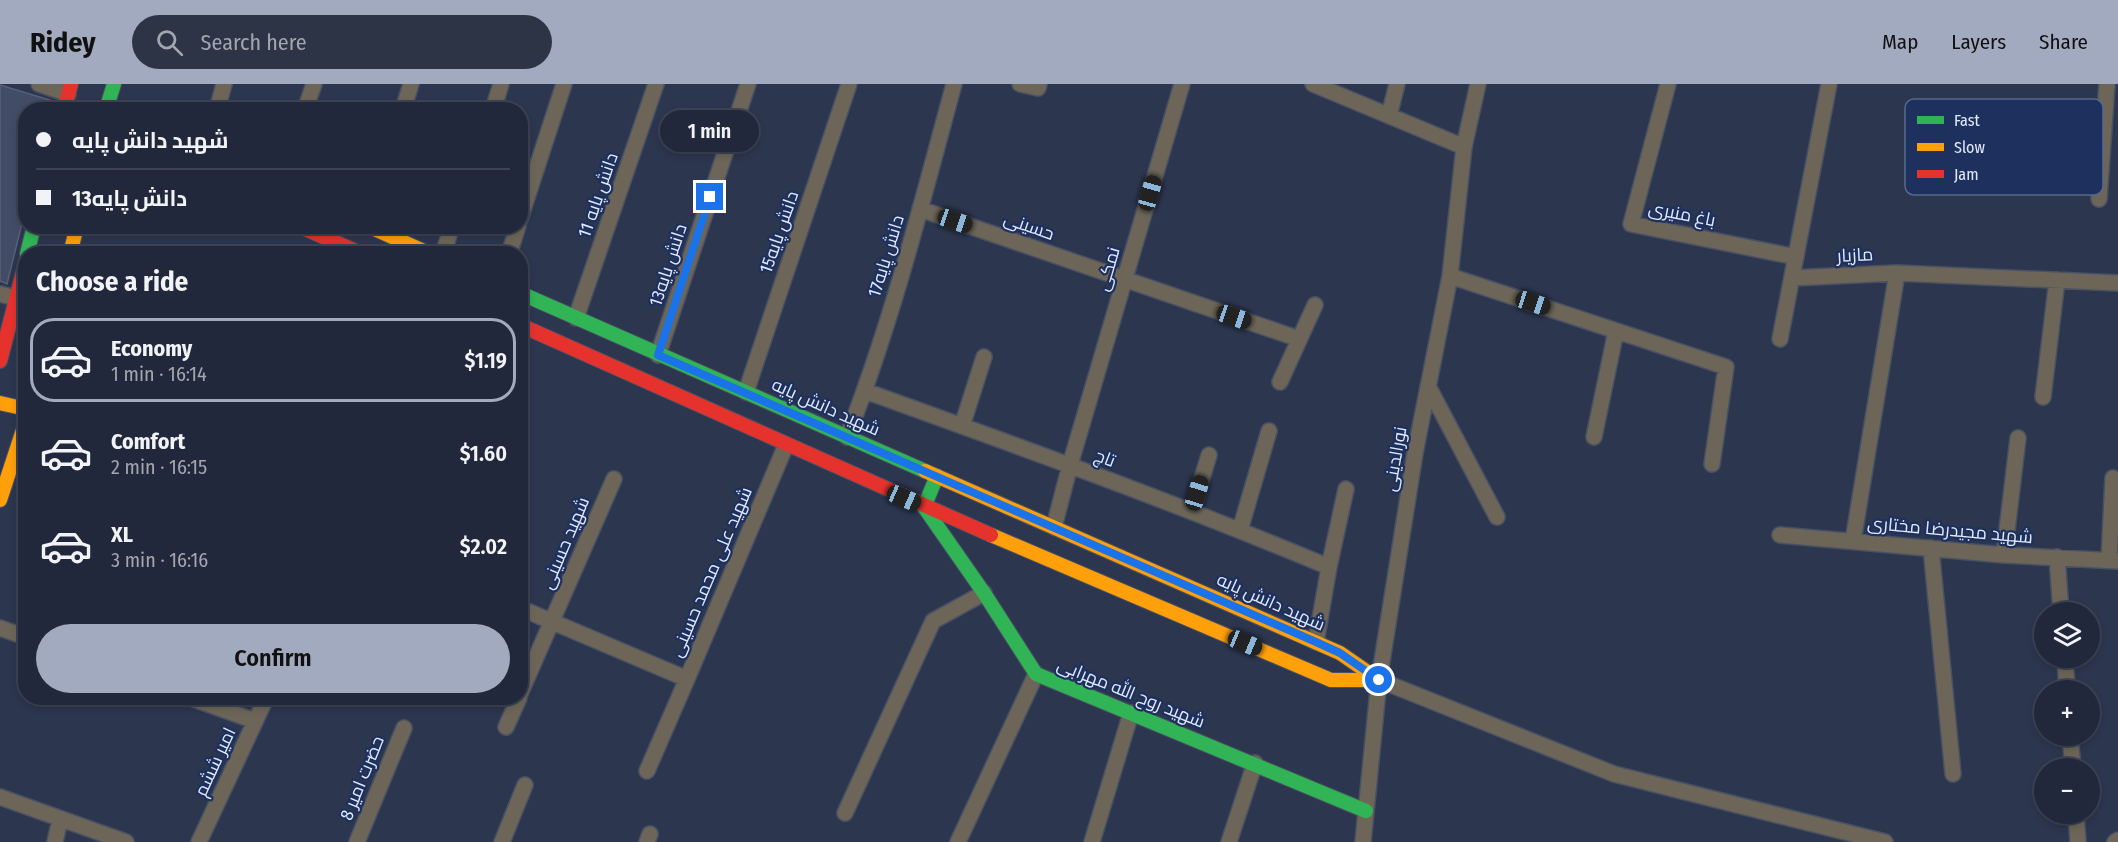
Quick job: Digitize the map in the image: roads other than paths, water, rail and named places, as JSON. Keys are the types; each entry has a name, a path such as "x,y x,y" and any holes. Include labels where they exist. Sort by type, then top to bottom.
{"street":[{"path":"39,84 69,89"},
{"path":"108,102 114,84"},
{"path":"219,102 224,84"},
{"path":"308,102 314,84"},
{"path":"405,102 411,84"},
{"path":"495,102 501,84"},
{"path":"528,194 564,84"},
{"name":"دانش پایه 11","path":"576,318 656,84"},
{"name":"دانش پایه13","path":"658,355 748,84"},
{"name":"دانش پایه15","path":"746,392 849,84"},
{"name":"دانش پایه17","path":"848,436 865,391 920,209 954,84"},
{"path":"1020,84 1038,88 1039,84"},
{"name":"نمکی","path":"1054,527 1070,465 1182,84"},
{"path":"1389,116 1397,84"},
{"name":"نورالدینی","path":"1363,842 1379,680 1415,453 1450,276 1464,147 1478,84"},
{"name":"باغ منیری","path":"1668,84 1631,224 1796,257"},
{"path":"1780,339 1829,84"},
{"path":"2103,142 2107,84"},
{"path":"1316,85 1464,147"},
{"path":"2099,195 2099,199"},
{"name":"حسینی","path":"920,209 1299,339"},
{"path":"317,234 343,246"},
{"path":"386,234 412,246"},
{"path":"1853,541 1897,273"},
{"name":"مازیار","path":"1792,278 1897,273 2118,283"},
{"path":"1450,276 1726,367 1712,464"},
{"path":"2043,397 2057,280"},
{"path":"0,361 18,291"},
{"path":"0,294 16,298"},
{"name":"شهید دانش پایه","path":"528,297 1316,642 1340,653 1379,680"},
{"path":"1280,382 1314,305"},
{"path":"528,329 924,507 1331,680 1379,680 1614,774 1885,842"},
{"path":"1594,437 1616,331"},
{"path":"962,426 984,357"},
{"path":"1428,386 1497,517"},
{"name":"تاچ","path":"865,391 1192,511 1329,567"},
{"path":"0,403 18,407"},
{"path":"1240,530 1269,431"},
{"path":"2004,555 2018,438"},
{"path":"0,500 18,445"},
{"name":"شهید علی محمد حسینی","path":"528,612 687,679 786,445"},
{"path":"1192,511 1209,455"},
{"path":"924,507 937,476"},
{"path":"2113,478 2113,561"},
{"name":"شهید حسینی","path":"528,678 614,479"},
{"path":"1316,642 1346,489"},
{"name":"شهید روح الله مهرابی","path":"924,507 984,592 1036,674 1366,811"},
{"name":"شهید مجیدرضا مختاری","path":"1780,535 2004,555 2113,561"},
{"path":"1931,548 1953,774"},
{"path":"2057,557 2060,602"},
{"path":"846,813 933,621 984,592"},
{"path":"0,628 18,635"},
{"path":"958,842 1036,674"},
{"path":"647,771 687,679"},
{"path":"210,705 255,721"},
{"name":"امیر ششم","path":"199,842 263,705"},
{"name":"شهید حسینی","path":"506,727 516,705"},
{"path":"1092,842 1131,713"},
{"name":"حضرت امیر 8","path":"357,842 404,728"},
{"path":"1229,842 1255,764"},
{"path":"501,842 525,785"},
{"path":"0,797 126,842"},
{"path":"55,842 60,819"},
{"path":"2077,824 2078,842"}]}
